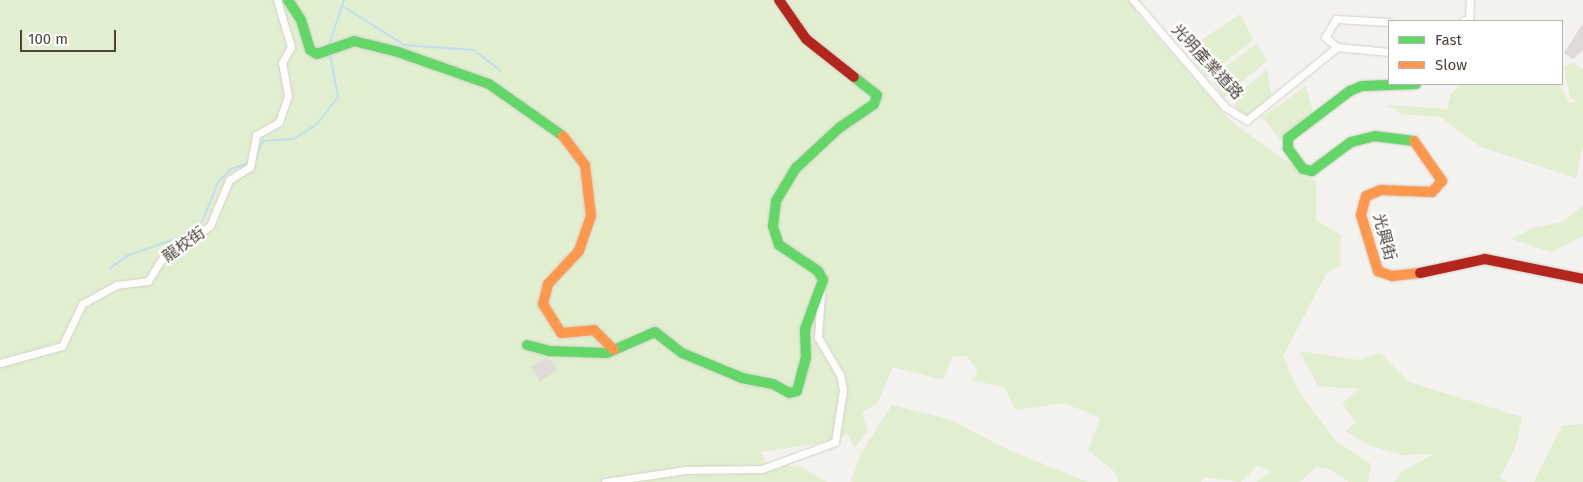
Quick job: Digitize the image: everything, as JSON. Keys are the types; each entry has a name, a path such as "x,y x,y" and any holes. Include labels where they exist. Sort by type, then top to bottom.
{"street":[{"name":"龍校街","path":"0,363 62,346 82,304 116,285 148,281 162,258 210,226 229,180 250,167 256,134 279,122 288,96 282,63 291,47 277,0"},
{"path":"288,0 301,20 310,50 317,54 354,41 398,52 489,84 563,135 585,165 591,216 579,251 548,284 543,304 547,317 561,333 594,330 614,350"},
{"path":"605,482 685,470 762,469 834,442 843,390 840,375 818,338 820,293 823,280 818,271 779,245 773,226 776,201 796,168 839,128 874,104 878,95 806,39 779,0"},
{"name":"光明產業道路","path":"1132,0 1225,108 1247,120 1337,47"},
{"path":"1466,20 1469,18 1470,0"},
{"path":"1388,22 1332,21 1325,37 1337,47 1388,52"},
{"name":"光興街","path":"1389,85 1362,86 1350,91 1288,138 1292,154 1303,169 1312,171 1351,142 1375,136 1414,141 1434,167 1442,181 1432,192 1382,190 1366,196 1361,215 1378,271 1392,276 1427,272 1486,259 1583,279"},
{"path":"527,345 549,351 614,350 660,333 682,353 742,378 774,384 794,393 806,358 808,317 820,293"}],"green space":[{"path":"0,0 1142,0 1136,12 1233,123 1316,182 1316,220 1341,235 1341,265 1326,274 1283,356 1300,394 1336,441 1371,464 1368,482 1349,482 1327,468 1316,467 1300,482 1256,482 1271,471 1257,466 1241,482 1205,477 1201,482 1118,482 1116,473 1088,450 1100,418 1064,403 1016,410 1004,387 971,380 978,371 967,356 952,357 943,380 893,367 877,404 862,412 868,432 854,448 848,434 828,442 761,452 766,463 801,467 827,482 0,482"},
{"path":"1240,14 1253,40 1206,77 1190,55 1201,40"},
{"path":"1257,43 1267,61 1223,98 1211,78"},
{"path":"1572,62 1583,69 1583,145 1576,178 1481,147 1440,117 1401,114 1387,105 1447,109 1451,94 1460,85 1560,85 1570,103 1577,101 1570,98 1564,68"},
{"path":"1267,69 1272,98 1247,118 1237,111 1234,98"},
{"path":"1306,86 1313,112 1282,142 1262,117"},
{"path":"1583,205 1583,236 1551,252 1511,239 1532,228 1563,222"},
{"path":"1299,351 1357,360 1380,353 1409,382 1522,417 1516,446 1500,478 1507,482 1394,482 1400,473 1433,454 1403,455 1368,445 1346,431 1356,422 1342,404 1358,389 1318,386"},
{"path":"892,405 951,420 1009,450 1088,482 851,482 861,453"},
{"path":"1583,424 1583,482 1534,482 1562,426"}],"building":[{"path":"1583,23 1583,50 1573,59 1564,53"},
{"path":"544,359 552,360 557,370 540,382 531,367"}],"waterway":[{"path":"329,45 344,0"},
{"path":"344,7 404,45 474,50 501,71"},
{"path":"254,161 263,141 294,139 317,124 338,97 330,54"},
{"path":"110,268 127,256 189,234 203,220 218,182 231,169 246,164"}],"traffic: fast":[{"path":"288,0 301,20 310,50 317,54 354,41 398,52 489,84 563,136"},
{"path":"527,345 549,351 607,353 655,332 682,353 742,378 773,384 789,393 797,391 806,358 805,329 823,280 818,271 779,245 773,226 776,201 796,168 839,128 874,104 877,95 854,77"},
{"path":"1389,85 1362,86 1350,91 1288,138 1288,148 1303,169 1312,171 1351,142 1375,136 1414,141"}],"traffic: slow":[{"path":"563,136 585,165 591,216 579,251 548,284 543,304 561,333 594,330 614,350"},
{"path":"1414,141 1442,181 1432,192 1381,190 1366,196 1361,215 1378,271 1392,276 1420,273"}],"traffic: jam":[{"path":"779,0 806,39 854,77"},
{"path":"1420,273 1485,259 1583,279"}]}
